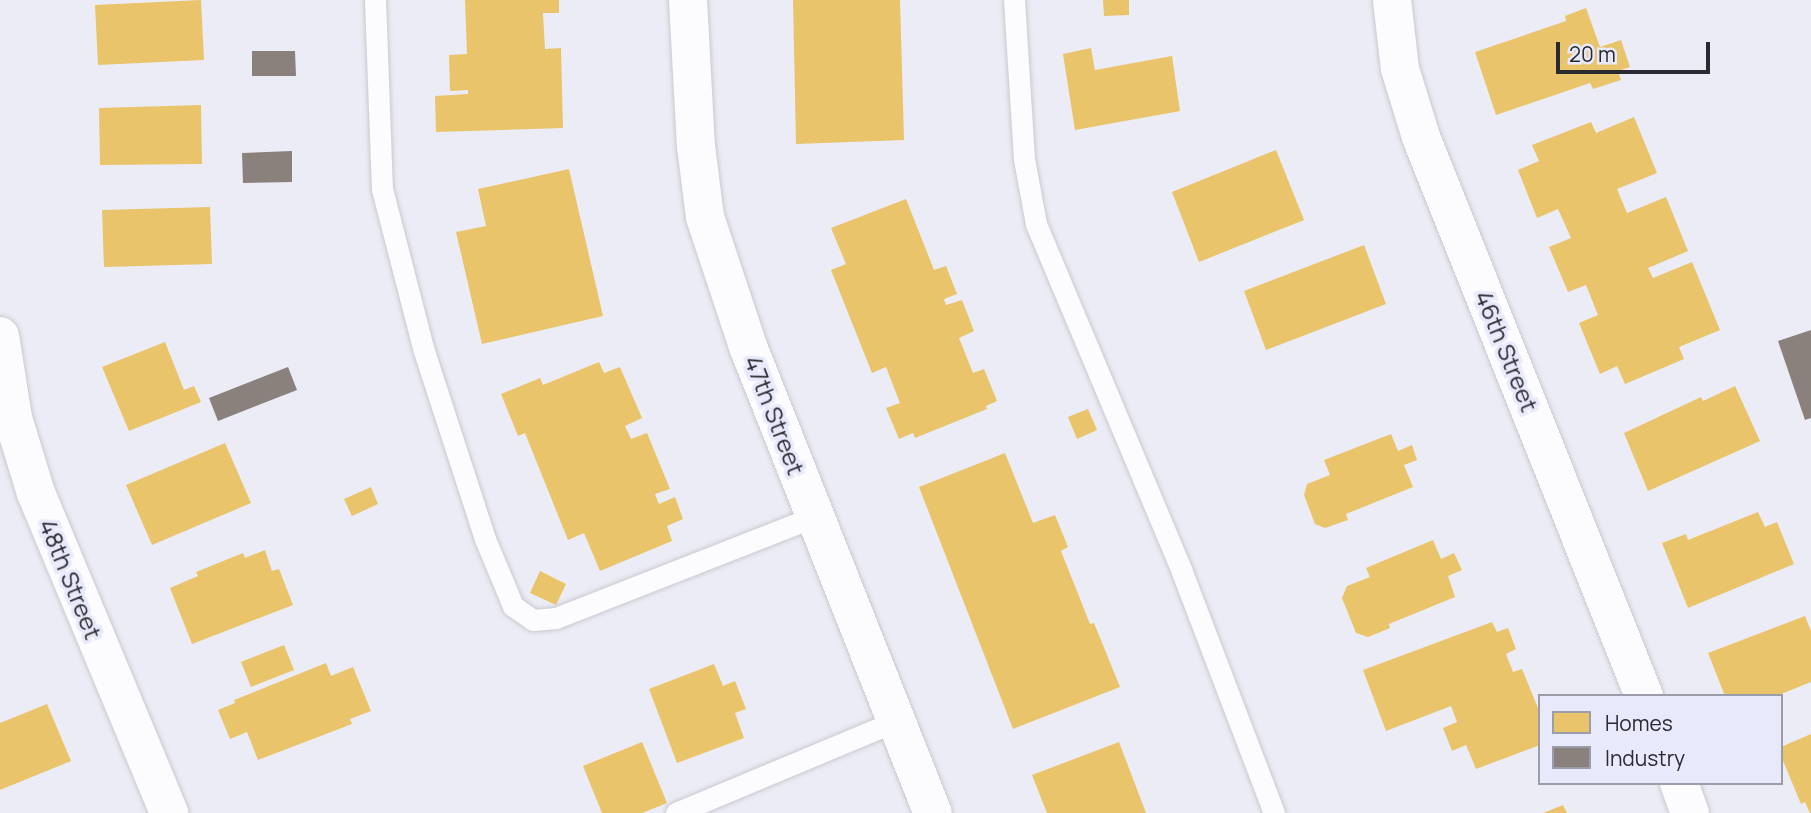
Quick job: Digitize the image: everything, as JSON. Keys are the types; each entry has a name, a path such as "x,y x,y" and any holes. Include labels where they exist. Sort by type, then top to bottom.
{"street":[{"name":"47th Street","path":"688,0 696,146 705,217 735,312 933,813"},
{"name":"46th Street","path":"1392,0 1400,69 1421,136 1643,694"},
{"name":"48th Street","path":"0,336 7,418 169,813"},
{"path":"1680,785 1690,813"}],"lane":[{"path":"375,0 382,189 423,348 485,539 513,606 533,620 556,618 814,517"},
{"path":"1014,0 1024,159 1036,224 1182,572 1274,813"},
{"path":"676,813 896,721"}],"building: Homes":[{"path":"201,0 204,60 98,65 95,5"},
{"path":"465,0 559,0 559,13 543,13 545,49 561,48 563,128 436,132 435,96 468,94 468,90 450,91 449,55 467,54"},
{"path":"793,0 900,0 904,140 796,144"},
{"path":"1103,0 1129,0 1129,15 1104,16"},
{"path":"1586,8 1600,47 1621,40 1630,67 1618,71 1621,80 1593,89 1590,83 1496,115 1475,52 1566,21 1565,16"},
{"path":"1091,48 1095,70 1172,56 1180,111 1075,130 1063,54"},
{"path":"201,105 202,164 100,165 99,108"},
{"path":"1634,117 1657,173 1617,189 1627,213 1666,197 1688,251 1648,268 1653,278 1692,262 1720,330 1679,347 1684,359 1625,384 1617,366 1600,374 1579,323 1598,315 1586,285 1568,292 1549,247 1571,238 1558,209 1537,218 1518,170 1539,161 1532,145 1591,122 1596,133"},
{"path":"1276,150 1304,220 1199,262 1172,192"},
{"path":"569,169 603,316 482,344 456,232 486,226 478,189"},
{"path":"906,199 934,270 946,266 957,294 944,299 946,305 962,300 974,331 959,338 973,373 984,369 997,401 986,406 987,409 915,438 913,433 899,439 886,408 900,403 886,367 872,373 831,270 846,264 831,228"},
{"path":"210,207 212,264 104,267 102,210"},
{"path":"1364,245 1386,304 1266,350 1244,291"},
{"path":"165,342 184,390 194,386 201,402 129,431 102,367"},
{"path":"599,362 604,373 620,367 642,418 625,426 631,439 647,433 670,489 655,494 659,504 675,497 683,519 667,526 672,541 600,571 584,533 568,540 525,433 518,436 501,394 540,378 543,385"},
{"path":"1735,386 1760,441 1648,491 1624,433 1701,397 1703,401"},
{"path":"1088,409 1097,430 1077,439 1068,417"},
{"path":"1391,434 1398,451 1412,445 1417,460 1404,465 1413,487 1346,514 1348,520 1325,528 1315,524 1304,495 1307,484 1330,475 1324,460"},
{"path":"225,443 251,503 152,545 126,485"},
{"path":"1005,453 1033,523 1055,515 1068,547 1061,551 1090,624 1094,623 1120,687 1013,729 919,487"},
{"path":"371,487 378,504 352,516 344,499"},
{"path":"1758,512 1765,527 1777,522 1794,564 1688,608 1662,543 1686,534 1688,540"},
{"path":"1433,540 1441,559 1454,553 1462,570 1448,576 1455,597 1389,624 1390,628 1368,637 1356,633 1342,598 1347,586 1370,577 1366,568"},
{"path":"265,550 272,571 279,569 293,605 192,644 170,588 198,576 196,572 243,553 245,558"},
{"path":"540,571 566,584 556,605 530,593"},
{"path":"1805,616 1811,631 1811,682 1781,694 1724,694 1708,653"},
{"path":"1492,622 1497,632 1508,628 1516,649 1506,654 1513,672 1522,669 1538,708 1538,746 1476,769 1466,745 1452,751 1443,728 1457,722 1451,706 1386,731 1363,670"},
{"path":"284,645 294,670 251,687 241,662"},
{"path":"326,663 331,676 353,667 371,711 350,719 352,724 258,760 247,732 230,739 218,710 235,703 234,700"},
{"path":"714,664 723,686 735,681 746,709 735,713 744,738 677,763 649,689"},
{"path":"47,704 71,761 0,790 0,723"},
{"path":"1811,734 1811,813 1805,802 1801,804 1783,761 1783,746"},
{"path":"642,742 667,803 642,813 602,813 583,766"},
{"path":"1119,742 1146,813 1047,813 1032,775"},
{"path":"1563,805 1567,813 1543,813"}],"building: Industry":[{"path":"252,51 295,51 296,76 252,76"},
{"path":"292,151 292,182 243,183 242,153"},
{"path":"1811,330 1811,418 1805,420 1778,341"},
{"path":"288,367 297,390 218,421 209,398"}]}
